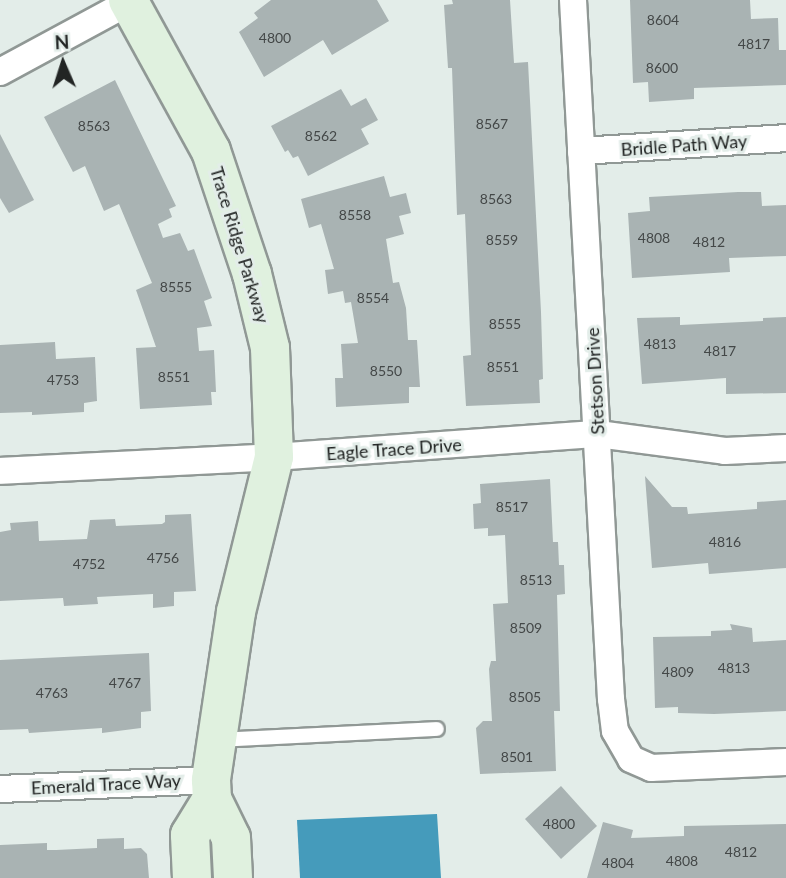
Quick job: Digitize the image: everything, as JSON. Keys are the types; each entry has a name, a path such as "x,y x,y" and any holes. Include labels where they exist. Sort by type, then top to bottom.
{"street":[{"name":"Stetson Drive","path":"573,0 611,699 615,731 631,759 651,768 786,762"},
{"path":"0,72 130,1"},
{"name":"Trace Ridge Parkway","path":"130,1 211,151 253,274 270,348 274,457 236,612 212,790 190,835 192,878"},
{"name":"Bridle Path Way","path":"582,151 786,138"},
{"name":"Eagle Trace Drive","path":"0,471 274,457 598,435 725,451 786,448"},
{"name":"Emerald Trace Way","path":"0,789 212,790"},
{"path":"212,790 231,838 233,878"}],"lane":[{"path":"217,740 437,729"}],"water":[{"path":"437,814 441,878 300,878 297,820"}],"building":[{"path":"271,0 377,0 389,21 332,55 323,40 264,77 239,32 258,18 254,13"},
{"path":"452,0 510,0 514,63 528,62 541,312 543,379 539,380 540,403 466,406 463,356 471,355 465,214 457,215 452,68 448,68 444,5 453,4"},
{"path":"630,0 750,0 751,19 778,18 779,50 786,50 786,85 694,88 694,99 649,102 648,82 633,83"},
{"path":"115,80 176,206 169,209 172,217 158,224 163,238 180,233 188,251 194,249 212,298 204,301 212,326 197,328 199,351 214,350 216,392 211,392 212,405 140,409 136,348 156,347 136,290 152,283 119,204 104,211 85,166 73,172 44,117"},
{"path":"341,89 351,106 366,98 378,120 361,129 369,144 308,176 298,156 293,158 288,150 285,152 271,126"},
{"path":"0,134 34,200 9,213 0,198"},
{"path":"384,176 390,197 406,193 411,213 399,216 404,234 386,239 393,283 399,282 406,308 408,340 417,340 420,387 409,387 409,403 336,407 335,378 343,378 341,344 358,343 351,302 345,303 343,291 328,294 325,270 334,269 321,224 309,228 301,199"},
{"path":"761,192 762,206 786,205 786,256 729,258 730,272 632,278 628,213 650,211 649,197"},
{"path":"680,317 680,325 763,321 763,318 786,317 786,393 726,394 726,378 642,384 637,318"},
{"path":"55,342 56,359 95,357 97,401 84,403 84,412 32,415 32,412 0,413 0,345"},
{"path":"645,476 672,507 687,507 688,514 757,509 757,502 786,500 786,568 709,574 708,563 652,568"},
{"path":"550,479 553,542 558,542 559,565 564,565 565,594 557,595 560,711 554,711 556,771 480,774 476,728 483,721 492,721 489,669 491,661 496,661 493,604 508,603 505,535 488,536 488,528 474,529 473,504 481,503 480,484"},
{"path":"191,514 196,591 174,592 174,606 153,608 153,594 97,597 98,604 64,606 63,598 0,601 0,532 11,530 10,523 38,521 39,541 87,539 90,520 115,519 116,526 162,524 165,522 165,515"},
{"path":"730,624 752,628 753,642 786,640 786,711 714,714 678,713 678,707 655,708 653,637 711,636 711,631 732,630"},
{"path":"149,653 151,711 141,712 141,728 102,733 102,728 29,733 28,729 0,730 0,660"},
{"path":"561,786 597,826 561,859 525,819"},
{"path":"603,822 633,830 631,838 684,836 684,826 786,824 786,878 587,878"},
{"path":"124,838 124,849 141,848 147,854 149,878 0,878 0,845 47,843 47,850 97,848 97,839"}]}
